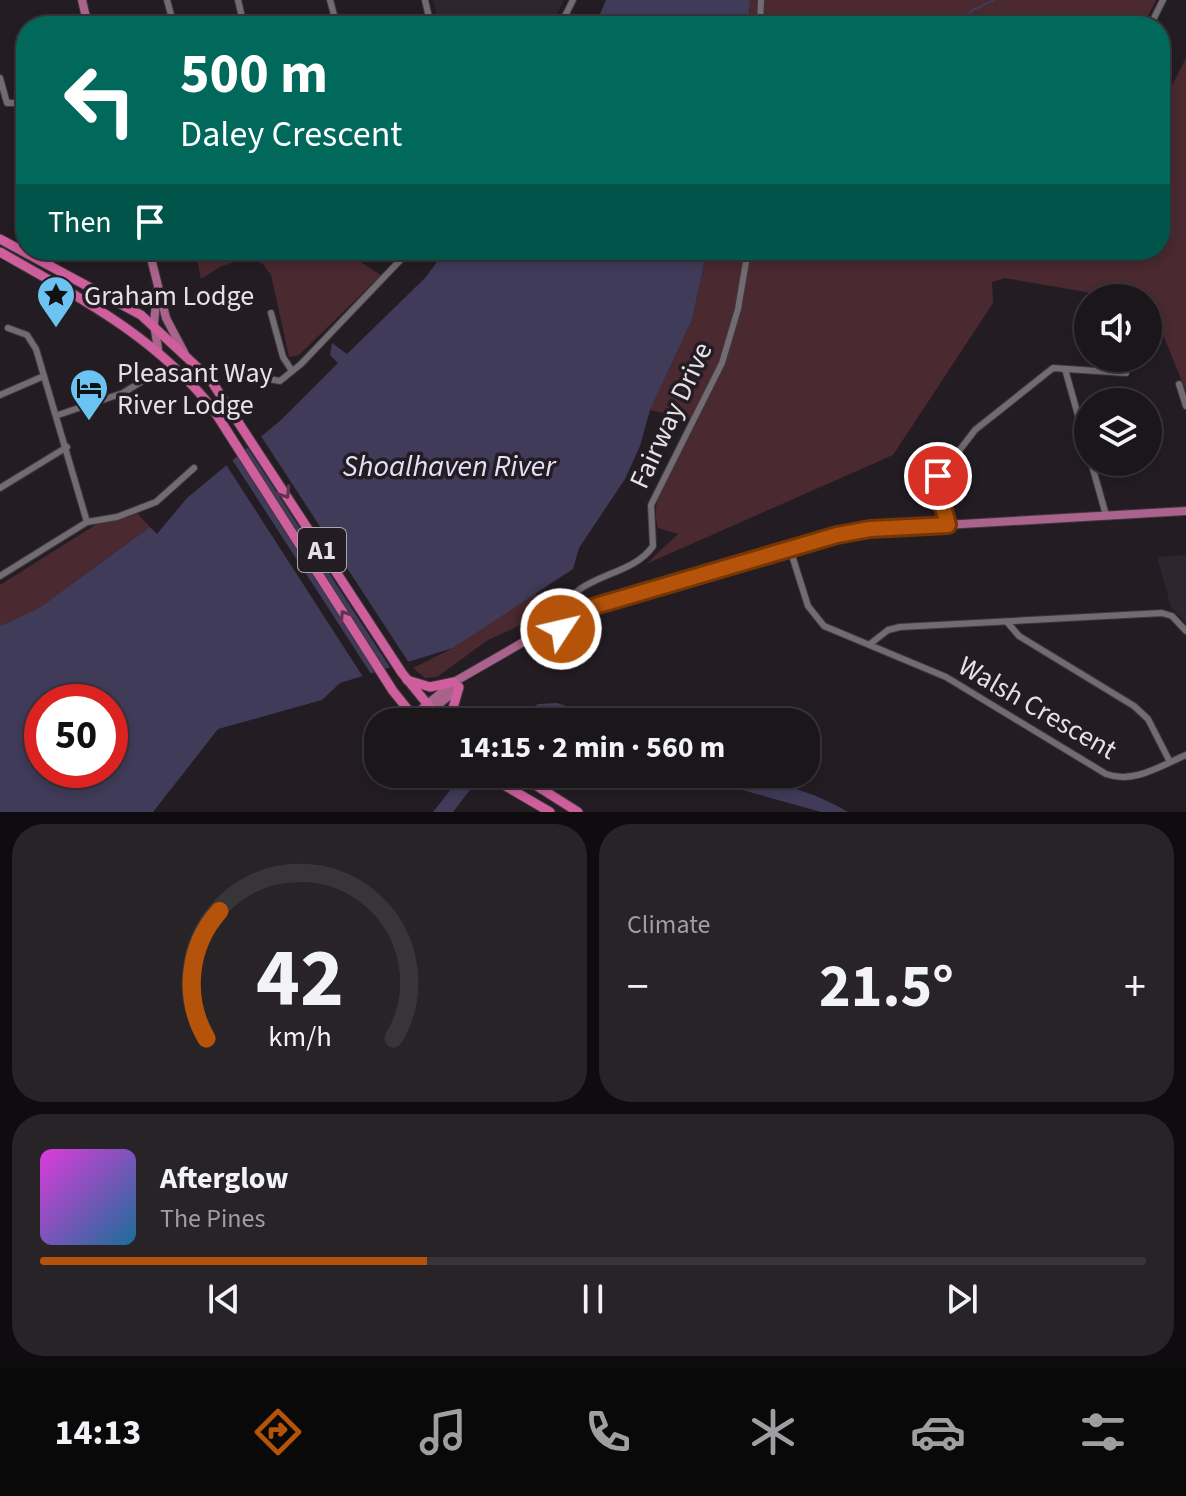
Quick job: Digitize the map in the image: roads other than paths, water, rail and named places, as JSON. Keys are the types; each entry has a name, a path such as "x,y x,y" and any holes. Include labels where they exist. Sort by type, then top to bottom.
{"highway":[{"name":"A1","path":"0,252 85,299 158,349 197,389 407,708"},
{"name":"A1","path":"38,260 154,324 210,379 404,677 429,708"},
{"path":"404,677 430,687 457,685 452,708"},
{"path":"508,788 549,812"},
{"path":"540,788 577,812"}],"main road":[{"path":"152,260 170,328 185,355"},
{"path":"158,284 154,324 158,349"},
{"path":"429,708 472,672 574,614 859,530 1186,511"},
{"path":"532,639 579,634 601,605"},
{"path":"574,614 583,627"},
{"path":"561,620 561,629 568,636"}],"street":[{"path":"0,78 7,103 16,103"},
{"path":"246,375 280,381 396,260"},
{"name":"Fairway Drive","path":"568,600 586,585 643,557 653,546 651,505 722,363 736,320 746,260"},
{"path":"271,313 283,357 292,371"},
{"path":"8,328 19,329 32,341 58,415 87,522"},
{"path":"948,525 936,481 975,430 1053,368 1126,373"},
{"path":"1065,369 1074,401"},
{"path":"0,395 44,376"},
{"path":"58,415 123,393 144,380"},
{"path":"1179,384 1186,406"},
{"path":"0,488 67,447"},
{"path":"0,576 87,522 117,517 151,505 194,468"},
{"path":"1095,476 1106,515"},
{"name":"Walsh Crescent","path":"790,549 808,606 817,620 946,677 1106,774 1124,779 1186,755"},
{"path":"568,600 574,614"},
{"path":"561,620 568,600"},
{"name":"Walsh Crescent","path":"870,644 888,630 900,627 1162,613 1172,616 1186,631"},
{"path":"1007,621 1019,636 1134,706 1148,719 1170,762"}],"water":[{"path":"606,0 750,0 749,16 599,16"},
{"name":"Shoalhaven River","path":"438,260 705,260 692,320 650,410 640,446 625,479 579,548 573,569 453,648 340,683 322,700 218,729 153,812 0,812 0,626 39,608 150,527 157,534 187,498 281,420 338,363 330,355 332,343 347,354 425,278"},
{"path":"557,703 572,708 532,708 538,704"},
{"path":"452,788 471,788 453,812 433,812"},
{"path":"735,788 792,788 848,812 821,812"}],"waterway":[{"path":"968,16 971,11 994,0"}],"place":[{"name":"Graham Lodge","path":"56,329"},
{"name":"Pleasant Way River Lodge","path":"89,422"}]}
